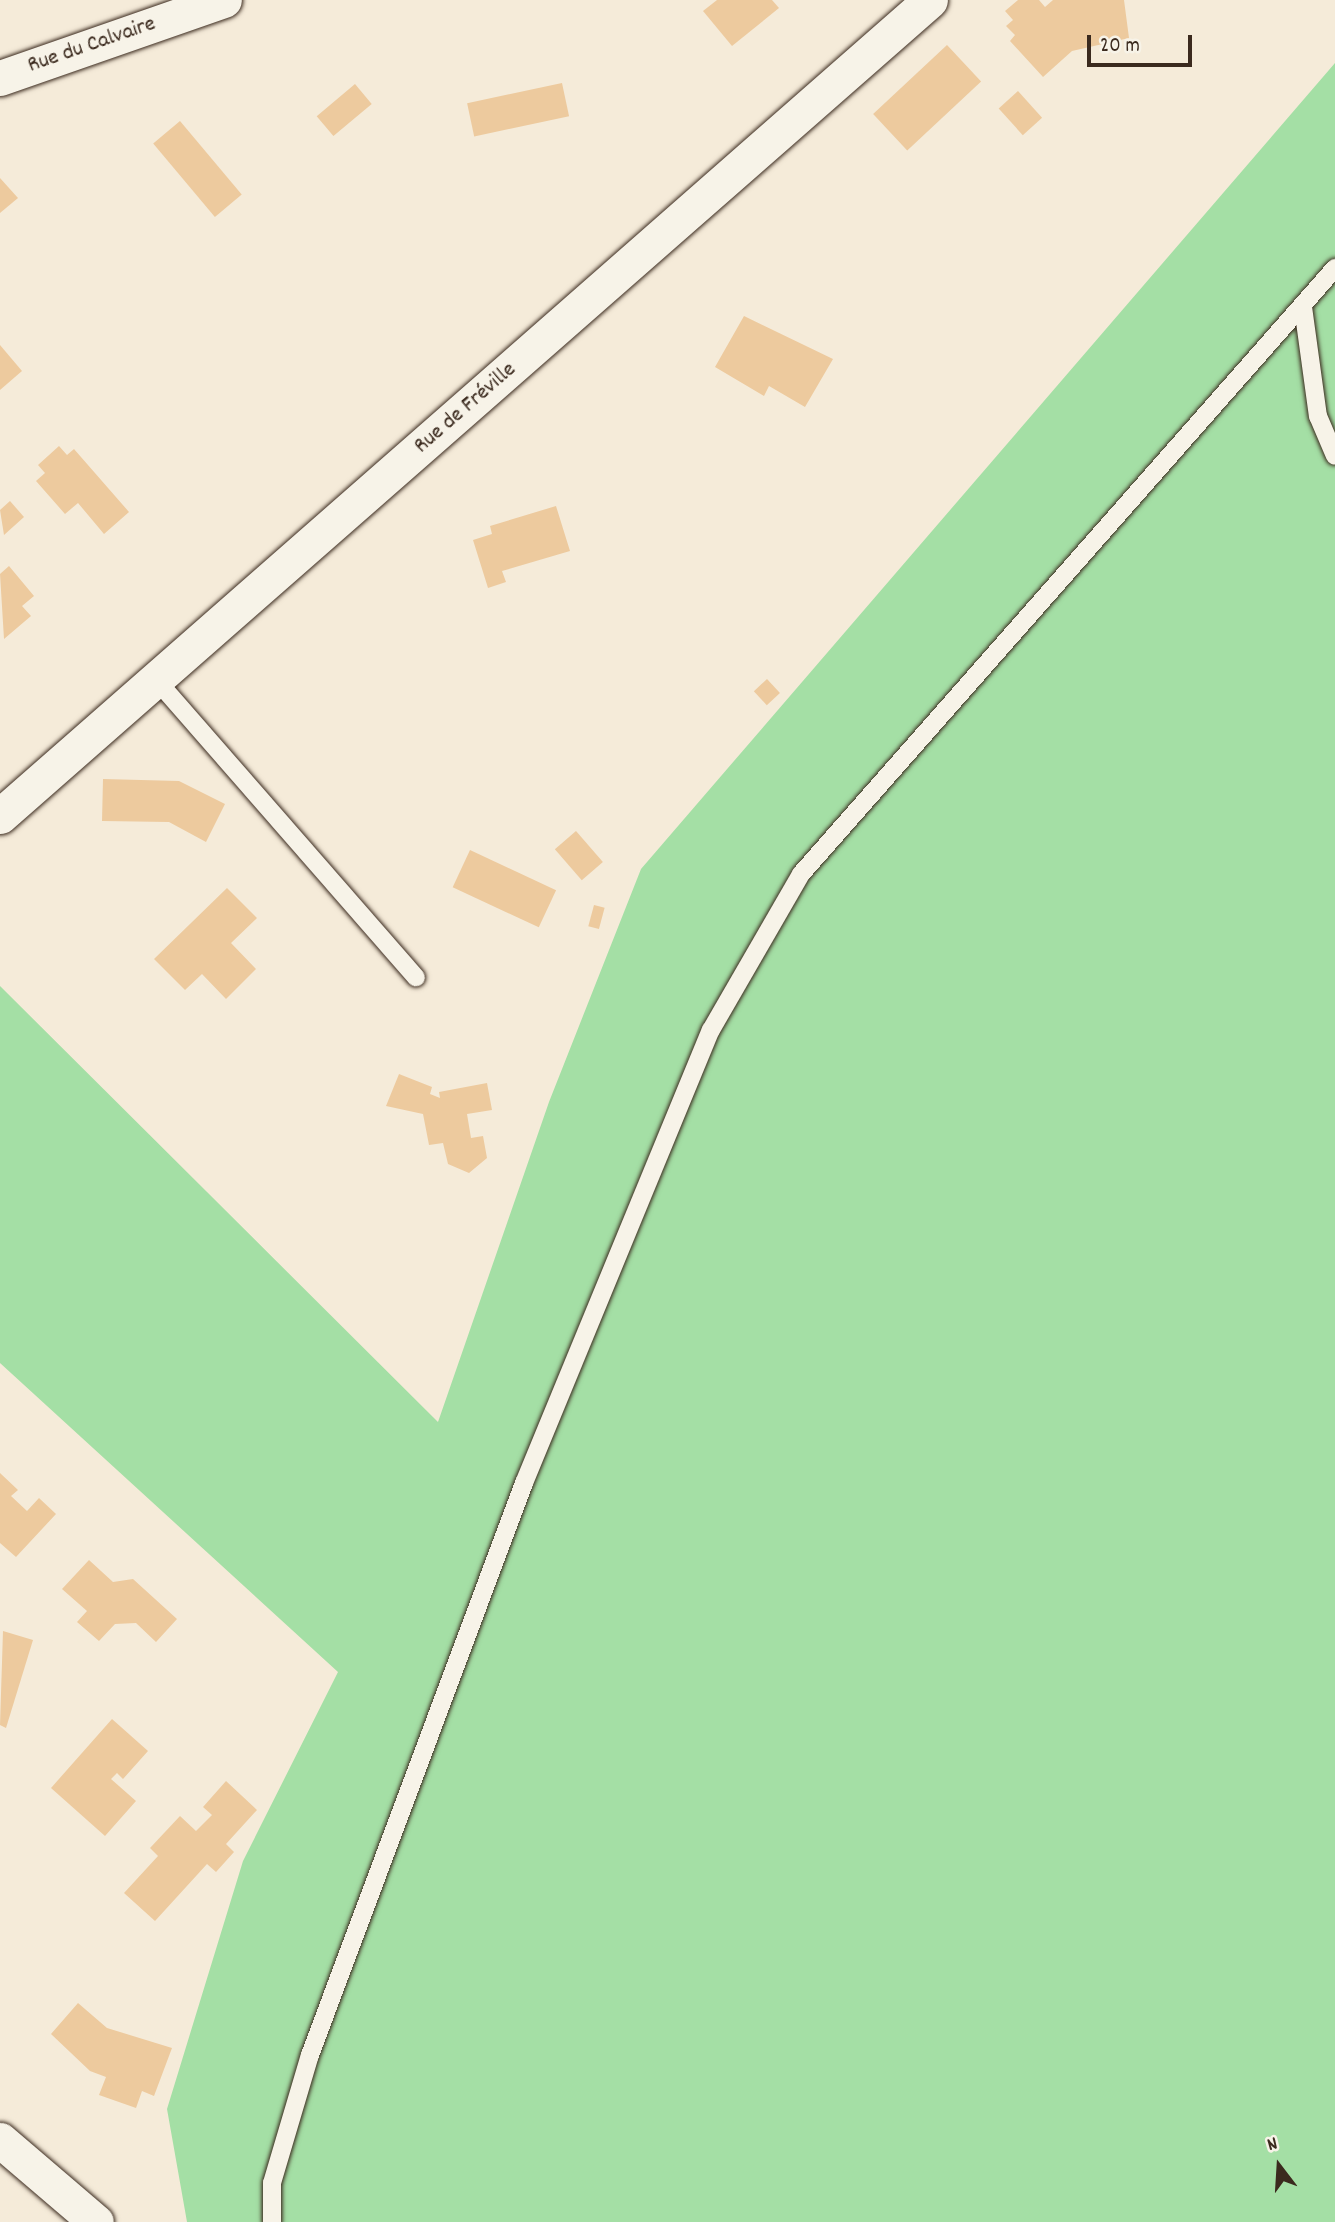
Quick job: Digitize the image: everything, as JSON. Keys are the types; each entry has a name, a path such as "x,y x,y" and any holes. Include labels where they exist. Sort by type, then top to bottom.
{"street":[{"name":"Rue du Calvaire","path":"0,78 224,0"},
{"name":"Rue de Fréville","path":"0,816 153,676 321,537 930,0"},
{"path":"0,2140 96,2222"}],"lane":[{"path":"272,2222 272,2183 310,2055 524,1482 712,1030 801,874 1042,594 1303,307 1335,268"},
{"path":"1303,307 1318,416 1335,456"},
{"path":"153,676 416,977"}],"green space":[{"path":"1335,63 1335,2222 187,2222 167,2109 243,1861 338,1672 0,1363 0,986 438,1422 549,1102 641,869"}],"building":[{"path":"717,0 772,0 779,8 732,46 703,11"},
{"path":"1018,0 1039,0 1045,7 1053,0 1124,0 1129,38 1072,51 1043,77 1010,41 1015,35 1006,26 1013,20 1005,11"},
{"path":"947,45 981,82 907,150 873,114"},
{"path":"562,83 569,116 474,136 467,103"},
{"path":"355,84 372,104 333,136 317,116"},
{"path":"1018,91 1042,118 1023,135 999,108"},
{"path":"180,121 242,195 215,217 153,143"},
{"path":"0,178 18,198 0,213"},
{"path":"744,316 833,359 805,407 769,386 764,396 715,367"},
{"path":"0,345 22,371 0,390"},
{"path":"59,446 67,455 74,449 129,512 104,534 78,503 65,514 36,481 45,473 38,465"},
{"path":"10,501 24,517 4,535 0,510"},
{"path":"556,506 570,551 502,571 506,582 488,588 473,540 492,534 490,526"},
{"path":"9,566 34,596 22,606 31,616 4,639 0,574"},
{"path":"767,679 780,693 767,705 754,691"},
{"path":"103,779 179,781 225,804 206,842 169,822 102,821"},
{"path":"576,831 603,862 582,880 555,849"},
{"path":"470,850 556,890 539,927 453,887"},
{"path":"227,888 257,918 231,943 256,969 226,999 202,974 185,990 154,959"},
{"path":"594,905 605,908 599,929 588,926"},
{"path":"399,1074 432,1087 430,1094 440,1098 439,1092 487,1083 492,1110 467,1114 471,1138 483,1136 487,1158 469,1173 448,1164 443,1143 429,1145 423,1114 386,1106"},
{"path":"0,1473 18,1490 11,1496 27,1511 39,1498 56,1514 16,1557 0,1543"},
{"path":"89,1560 113,1582 133,1579 177,1619 156,1642 136,1623 115,1624 99,1641 77,1622 87,1611 62,1589"},
{"path":"3,1631 33,1640 6,1728 0,1725"},
{"path":"112,1719 148,1751 123,1779 117,1773 111,1779 136,1801 105,1836 51,1788"},
{"path":"226,1781 257,1810 226,1844 234,1852 216,1872 207,1864 155,1921 124,1893 158,1856 150,1848 180,1816 196,1831 212,1815 203,1807"},
{"path":"78,2003 107,2028 172,2048 154,2096 142,2091 136,2108 99,2095 106,2077 90,2071 51,2034"}]}
